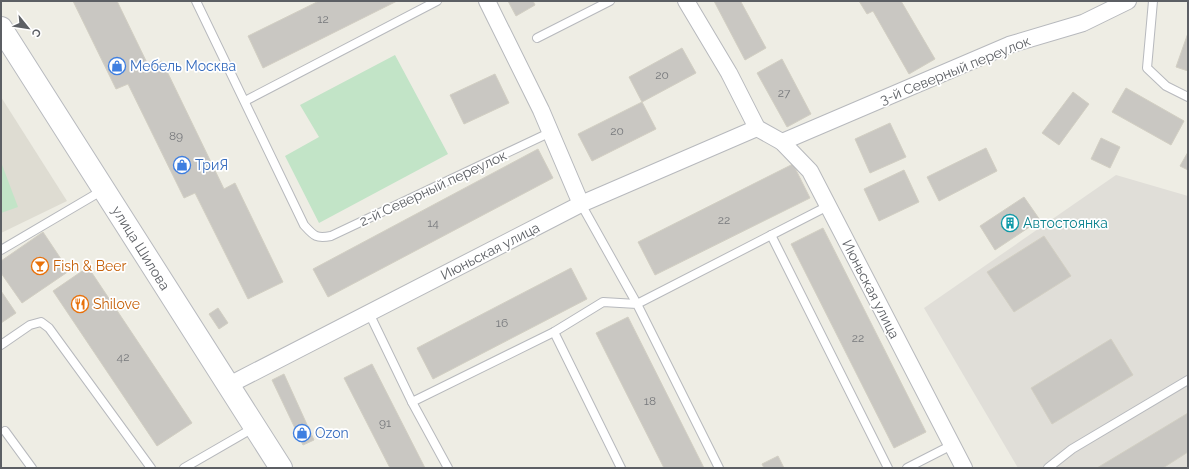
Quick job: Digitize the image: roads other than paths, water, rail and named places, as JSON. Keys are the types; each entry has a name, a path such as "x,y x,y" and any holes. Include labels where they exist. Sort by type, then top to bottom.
{"main road":[{"name":"улица Шилова","path":"1,28 282,468"}],"street":[{"path":"487,1 551,132 581,204"},
{"path":"686,1 729,73 757,128"},
{"name":"3-й Северный переулок","path":"782,142 1009,45 1083,23 1128,1"},
{"name":"Июньская улица","path":"229,386 581,204 757,128 782,142 810,171 964,468"}],"lane":[{"path":"196,1 245,101 437,1"},
{"path":"537,38 610,1"},
{"path":"1153,1 1147,68 1166,86 1188,97"},
{"name":"2-й Северный переулок","path":"245,101 304,225 314,236 322,238 331,236 551,132"},
{"path":"1,250 104,190"},
{"path":"581,204 637,304 719,468"},
{"path":"412,402 554,332 603,302 637,304 828,206"},
{"path":"771,235 888,468"},
{"path":"369,314 412,402 448,468"},
{"path":"1,345 30,325 40,322 49,328 151,468"},
{"path":"554,332 621,468"},
{"path":"1048,468 1072,449 1188,380"},
{"path":"184,468 255,427"},
{"path":"5,431 32,468"},
{"path":"907,468 952,445"}],"place":[{"name":"Мебель Москва","path":"117,66"},
{"name":"ТриЯ","path":"182,165"},
{"name":"Автостоянка","path":"1010,223"},
{"name":"Fish & Beer","path":"40,266"},
{"name":"Shilove","path":"80,304"},
{"name":"Ozon","path":"302,433"}]}
